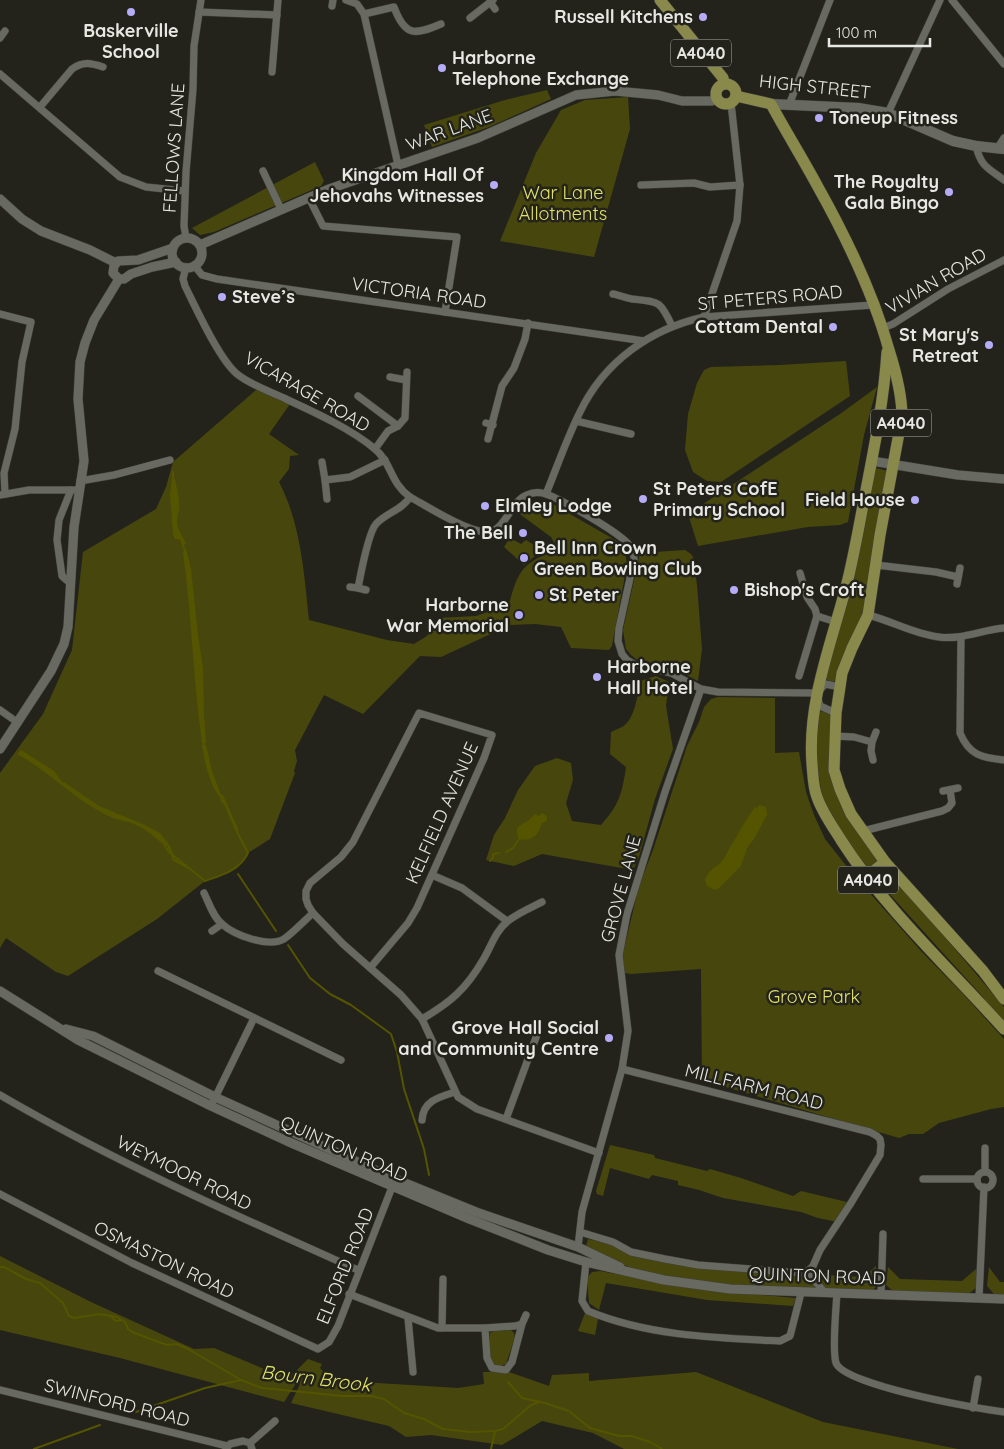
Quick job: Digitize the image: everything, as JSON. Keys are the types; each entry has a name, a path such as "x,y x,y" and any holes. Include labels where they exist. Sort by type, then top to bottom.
{"main road":[{"name":"A4040","path":"661,0 723,78 724,84"},
{"path":"724,84 733,87 733,99 722,104 716,98 717,89 724,84"},
{"name":"HIGH STREET","path":"733,99 771,104 858,108 888,113 941,136 976,146 1001,149"},
{"name":"A4040","path":"771,104 847,243 883,328 902,404 902,417 892,465 868,615 842,673 834,736 834,770 851,814 885,862 1003,996"},
{"name":"A4040","path":"887,343 881,410 872,462 852,559 822,668 812,730 813,778 817,798 831,824 866,877 1004,1029"},
{"path":"866,877 885,862"}],"street":[{"name":"FELLOWS LANE","path":"186,238 184,226 185,191 194,46 201,0"},
{"path":"272,72 278,0"},
{"path":"346,0 358,2 364,14 398,165"},
{"path":"789,105 830,0"},
{"path":"888,113 940,0"},
{"path":"952,0 1004,64"},
{"path":"470,18 491,1 494,9"},
{"path":"364,14 393,4 403,26 411,31 421,32 441,24"},
{"path":"199,12 277,15"},
{"path":"428,20 432,28"},
{"path":"0,38 5,31"},
{"path":"40,107 72,69 78,65 89,63 103,68"},
{"path":"0,74 120,177 146,188 185,191"},
{"name":"WAR LANE","path":"200,245 329,188 478,138 576,95 615,90 682,101 712,101 716,98"},
{"path":"704,317 737,221 740,185 733,99"},
{"path":"1001,149 1004,138"},
{"path":"976,146 979,160 1004,180"},
{"path":"263,171 281,209"},
{"path":"641,185 694,183 710,187 740,185"},
{"path":"308,198 323,226 457,237 445,312"},
{"path":"0,199 22,219 41,231 90,250 116,263"},
{"path":"119,279 124,279 131,274 152,266 176,262 190,266 198,262 202,254 200,245 194,240 186,238 178,241 173,248 172,256 176,262"},
{"path":"119,279 113,273 114,266 121,260 127,262 147,258 173,248"},
{"name":"VIVIAN ROAD","path":"883,328 893,324 956,284 1004,260"},
{"path":"127,262 131,267 131,274"},
{"name":"VICTORIA ROAD","path":"190,266 208,278 644,341"},
{"name":"VICARAGE ROAD","path":"190,266 183,279 184,286 226,362 237,374 337,424 375,449 384,460 401,491 410,497 471,529 489,532 495,530 501,524 521,498 534,493 546,494"},
{"path":"0,749 51,671 64,644 68,627 77,487 84,461 78,399 80,362 94,320 119,279"},
{"path":"613,294 631,299 647,299 655,303 665,312 672,326"},
{"name":"ST PETERS ROAD","path":"546,494 586,400 598,383 624,355 644,341 672,326 704,317 873,304"},
{"path":"0,314 31,322 22,362 18,409 4,473 3,494 29,490 77,487 170,460"},
{"path":"488,439 489,424 502,386 514,368 526,339 528,323"},
{"path":"375,449 388,432 398,426 405,418 407,372"},
{"path":"390,377 406,380"},
{"path":"358,396 398,426"},
{"path":"576,421 631,434"},
{"path":"325,480 350,477 384,460"},
{"path":"322,462 327,499"},
{"path":"872,462 958,475 1004,479"},
{"path":"70,583 62,576 57,540 59,520 77,487"},
{"path":"546,494 607,527 627,542 633,552 634,560 618,628 618,640 622,654 627,660 634,664 671,673 701,689 718,692 818,693"},
{"path":"366,590 354,587 372,529 382,518 406,502 410,497"},
{"path":"876,565 936,572 958,581 960,568"},
{"path":"799,676 817,616 807,597 800,572"},
{"path":"868,615 921,634 940,638 961,637 1004,628"},
{"path":"817,616 836,622"},
{"path":"961,637 960,733 965,744 974,753 988,758 1004,760"},
{"path":"836,713 820,706 818,693 825,684 840,687"},
{"name":"GROVE LANE","path":"578,1248 582,1212 622,1068 628,1031 618,955 627,914 665,792 701,689"},
{"path":"0,710 18,722"},
{"name":"KELFIELD AVENUE","path":"313,913 306,899 306,891 310,884 341,857 353,842 400,754 415,718 419,713 492,736 432,875 408,922 370,968"},
{"path":"873,760 871,750 876,732"},
{"path":"834,736 854,737 872,742"},
{"path":"863,831 942,811 952,803 950,790"},
{"path":"432,875 462,888 507,922"},
{"path":"204,894 222,924 256,940 269,942 282,940 313,913 343,944 401,995 422,1019 458,1098 477,1109 598,1153"},
{"path":"422,1019 448,1003 468,983 484,960 496,933 507,922 542,902"},
{"path":"212,932 222,924"},
{"path":"158,971 341,1060"},
{"name":"QUINTON ROAD","path":"0,991 78,1040 211,1106 394,1184 493,1229 564,1255 590,1259 630,1273 698,1286 801,1293 825,1292 837,1294 1004,1299"},
{"path":"211,1106 254,1018"},
{"name":"QUINTON ROAD","path":"56,1026 93,1036 394,1184 578,1248 590,1259"},
{"path":"506,1119 538,1032"},
{"name":"MILLFARM ROAD","path":"622,1068 870,1132 877,1136 881,1145 880,1155 809,1270"},
{"path":"420,1115 433,1099 454,1092"},
{"name":"WEYMOOR ROAD","path":"0,1095 34,1115 172,1186 358,1270"},
{"path":"985,1148 985,1172"},
{"path":"985,1172 989,1173 992,1179 990,1185 984,1187 980,1186 977,1180 980,1173 985,1172"},
{"path":"923,1179 977,1180"},
{"name":"ELFORD ROAD","path":"318,1349 325,1346 332,1338 394,1184"},
{"path":"979,1298 984,1187"},
{"name":"OSMASTON ROAD","path":"0,1194 132,1263 318,1349"},
{"path":"580,1232 613,1242 631,1252 698,1265 802,1273 809,1270 811,1276 825,1292"},
{"path":"881,1295 883,1234"},
{"path":"564,1255 567,1245"},
{"path":"590,1259 582,1300 588,1311 605,1318 673,1332 712,1337 780,1340 790,1336 801,1293"},
{"path":"442,1328 443,1279"},
{"path":"350,1294 408,1318 442,1328 485,1328 522,1324"},
{"path":"837,1294 835,1353 837,1364 840,1368 851,1375 940,1402 1004,1412"},
{"path":"485,1328 488,1361 492,1368 506,1370 512,1362 526,1315"},
{"path":"408,1318 413,1372"},
{"path":"973,1408 978,1379"},
{"name":"SWINFORD ROAD","path":"0,1390 226,1447"},
{"path":"226,1447 243,1440 251,1446 275,1421"}],"green space":[{"path":"547,90 551,99 489,127 432,147 424,125 505,100"},
{"name":"War Lane Allotments","path":"628,97 630,129 594,257 500,241 536,153 561,110 585,100"},
{"path":"315,162 324,181 321,186 214,232 200,235 192,228"},
{"path":"846,361 850,396 721,482 707,481 693,472 685,450 688,414 697,383 704,370 711,367"},
{"path":"877,387 864,435 848,522 840,525 808,527 698,546 688,514 840,414"},
{"path":"256,390 290,404 269,434 299,455 290,456 289,469 279,482 297,532 309,620 387,640 414,644 427,636 438,618 476,616 509,605 519,575 529,563 558,549 551,537 517,512 524,503 530,501 549,502 617,541 625,551 627,564 612,646 609,650 571,648 561,627 535,624 510,625 441,657 420,656 363,714 324,695 295,750 297,761 295,773 270,839 248,853 235,869 205,881 157,919 68,976 56,972 6,938 0,948 0,773 43,714 72,650 83,552 156,509 166,487 173,462"},
{"path":"876,468 888,471 866,612 839,679 832,682 827,680 824,675"},
{"name":"Bell Inn Crown Green Bowling Club","path":"510,538 521,544 526,540 542,550 524,565 504,547"},
{"path":"685,550 693,557 697,585 702,649 698,681 677,670 636,659 626,649 623,630 640,553"},
{"path":"656,676 669,682 666,706 673,749 655,799 639,857 633,870 542,854 514,866 486,860 494,835 505,818 518,790 535,766 557,758 571,763 573,780 566,803 572,821 601,825 619,799 626,767 610,754 611,732 622,727 630,719 635,706 640,681"},
{"name":"Grove Park","path":"718,697 775,698 775,753 799,752 806,792 825,839 852,873 921,951 1004,1039 1004,1107 939,1123 923,1134 909,1134 899,1138 702,1080 701,969 625,973 622,957 639,886 653,850 687,746 704,707 711,699"},
{"path":"818,710 832,715 831,769 889,871 1004,1007 1004,1023 986,1004 983,997 867,869 843,837 822,797 815,749"},
{"path":"610,1145 654,1155 655,1158 707,1171 710,1169 793,1196 801,1191 851,1203 838,1222 801,1212 723,1198 678,1185 678,1181 652,1175 649,1179 610,1168 603,1196 597,1194 596,1191"},
{"path":"588,1239 718,1269 806,1276 816,1285 816,1290 719,1285 646,1273 614,1261 586,1246"},
{"path":"0,1256 91,1302 194,1349 214,1348 269,1371 294,1373 308,1359 322,1364 320,1368 329,1378 340,1383 361,1382 458,1388 484,1384 483,1372 509,1372 549,1386 552,1375 589,1373 589,1381 696,1372 823,1422 958,1449 624,1449 593,1433 542,1421 502,1445 431,1435 406,1437 389,1426 291,1403 300,1384 297,1382 284,1402 120,1358 0,1330"},
{"path":"876,1266 876,1287 872,1291 826,1289 815,1273 817,1268 821,1269 822,1275 864,1277"},
{"path":"888,1267 900,1279 962,1281 976,1269 976,1288 968,1294 893,1291 886,1285"},
{"path":"989,1267 1000,1282 1004,1282 1004,1295 994,1294 987,1286"},
{"path":"600,1271 704,1290 796,1298 793,1306 707,1300 606,1283 599,1310 589,1303 587,1278 592,1272"},
{"path":"585,1313 598,1319 595,1335 578,1331"},
{"path":"511,1330 515,1337 506,1364 496,1367 490,1356 490,1333"}],"shaded area":[{"path":"172,478 175,479 178,494 177,522 179,531 186,544 183,545 173,535 170,495"},
{"path":"186,548 191,569 203,668 206,743 204,744 202,743 196,696 183,553"},
{"path":"202,745 206,745 212,771 221,795 223,795 239,831 236,832 207,771"},
{"path":"21,750 54,771 63,783 99,806 160,833 170,846 175,859 187,865 188,869 173,861 167,845 142,828 109,816 89,805 17,754"},
{"path":"759,805 766,807 767,815 747,848 741,866 719,888 715,890 707,886 705,880 707,875 723,860 748,817 755,807 757,808"},
{"path":"542,813 547,816 547,821 542,823 537,834 531,838 519,839 517,828 535,814 539,816"}],"waterway":[{"path":"173,472 173,479"},
{"path":"182,542 185,552"},
{"path":"219,793 223,803"},
{"path":"163,842 168,851 205,881 235,868 248,853 237,832"},
{"path":"506,852 513,848 519,839"},
{"path":"490,861 493,858 493,854 499,853"},
{"path":"238,874 276,931"},
{"path":"288,945 310,978 330,994 351,1005 391,1034 397,1052 404,1089 424,1149 429,1175"},
{"name":"Bourn Brook","path":"0,1267 40,1283 63,1303 69,1316 74,1318 99,1314 117,1317 125,1322 128,1329 132,1332 167,1345 177,1344 241,1380 262,1388 343,1396 371,1396 384,1399 404,1413 424,1419 443,1429 470,1432 503,1429 531,1405 539,1402"},
{"name":"Bourn Brook","path":"110,1316 116,1321 121,1320"},
{"path":"136,1412 205,1388 241,1380"},
{"name":"Bourn Brook","path":"508,1382 522,1398 569,1411 590,1428 619,1436 632,1436 650,1442 662,1449"},
{"path":"34,1449 100,1425"},
{"path":"491,1449 495,1432"}],"place":[{"name":"Baskerville School","path":"131,12"},
{"name":"Russell Kitchens","path":"703,17"},
{"name":"Harborne Telephone Exchange","path":"442,68"},
{"name":"Toneup Fitness","path":"819,118"},
{"name":"Kingdom Hall Of Jehovahs Witnesses","path":"494,185"},
{"name":"The Royalty Gala Bingo","path":"949,192"},
{"name":"Steve’s","path":"222,297"},
{"name":"Cottam Dental","path":"833,327"},
{"name":"St Mary's Retreat","path":"989,345"},
{"name":"St Peters CofE Primary School","path":"643,499"},
{"name":"Field House","path":"915,500"},
{"name":"Elmley Lodge","path":"485,506"},
{"name":"The Bell","path":"523,533"},
{"name":"Bell Inn Crown Green Bowling Club","path":"524,558"},
{"name":"Bishop's Croft","path":"734,590"},
{"name":"St Peter","path":"539,595"},
{"name":"Harborne War Memorial","path":"519,615"},
{"name":"Harborne Hall Hotel","path":"597,677"},
{"name":"Grove Hall Social and Community Centre","path":"609,1038"}]}
